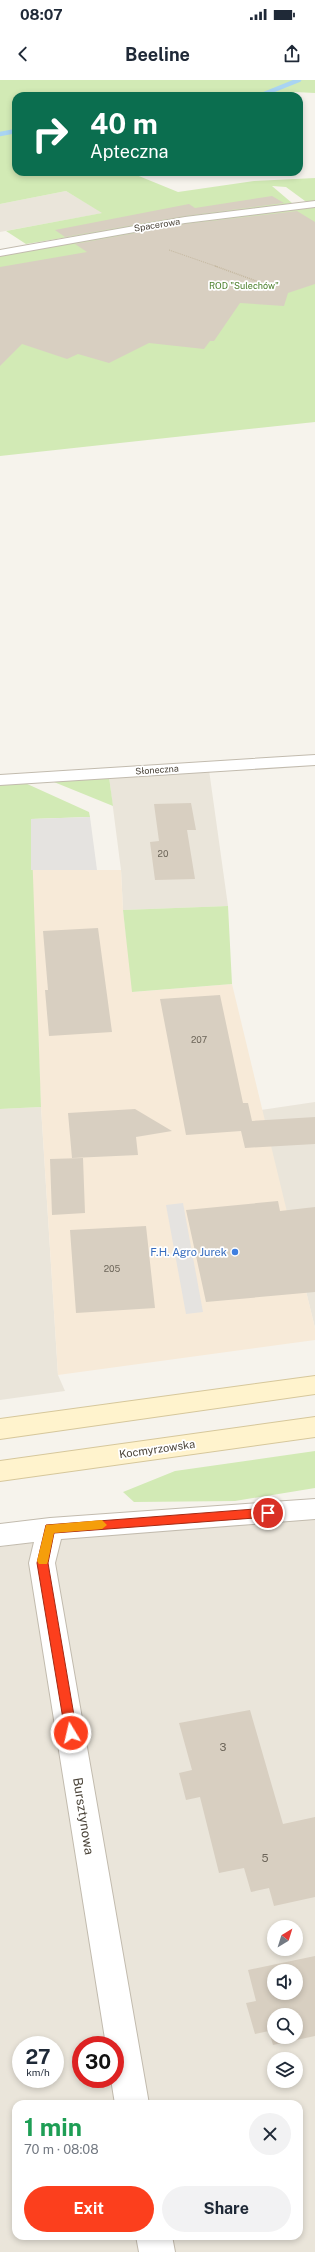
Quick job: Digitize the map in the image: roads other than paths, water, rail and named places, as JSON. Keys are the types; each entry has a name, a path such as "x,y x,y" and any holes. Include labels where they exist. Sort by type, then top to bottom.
{"main road":[{"path":"0,1429 315,1385"},
{"name":"Kocmyrzowska","path":"0,1471 315,1427"}],"street":[{"name":"Spacerowa","path":"0,253 206,217 315,204"},
{"name":"Słoneczna","path":"0,780 315,760"},
{"path":"0,1535 50,1529 315,1509"},
{"name":"Bursztynowa","path":"50,1529 42,1563 131,2100"},
{"path":"155,2240 157,2252"}],"waterway":[{"path":"269,92 299,80"},
{"path":"0,134 12,132"}],"place":[{"name":"F.H. Agro Jurek","path":"235,1252"}],"park label":[{"name":"ROD \"Sulechów\"","path":"244,286"}]}
